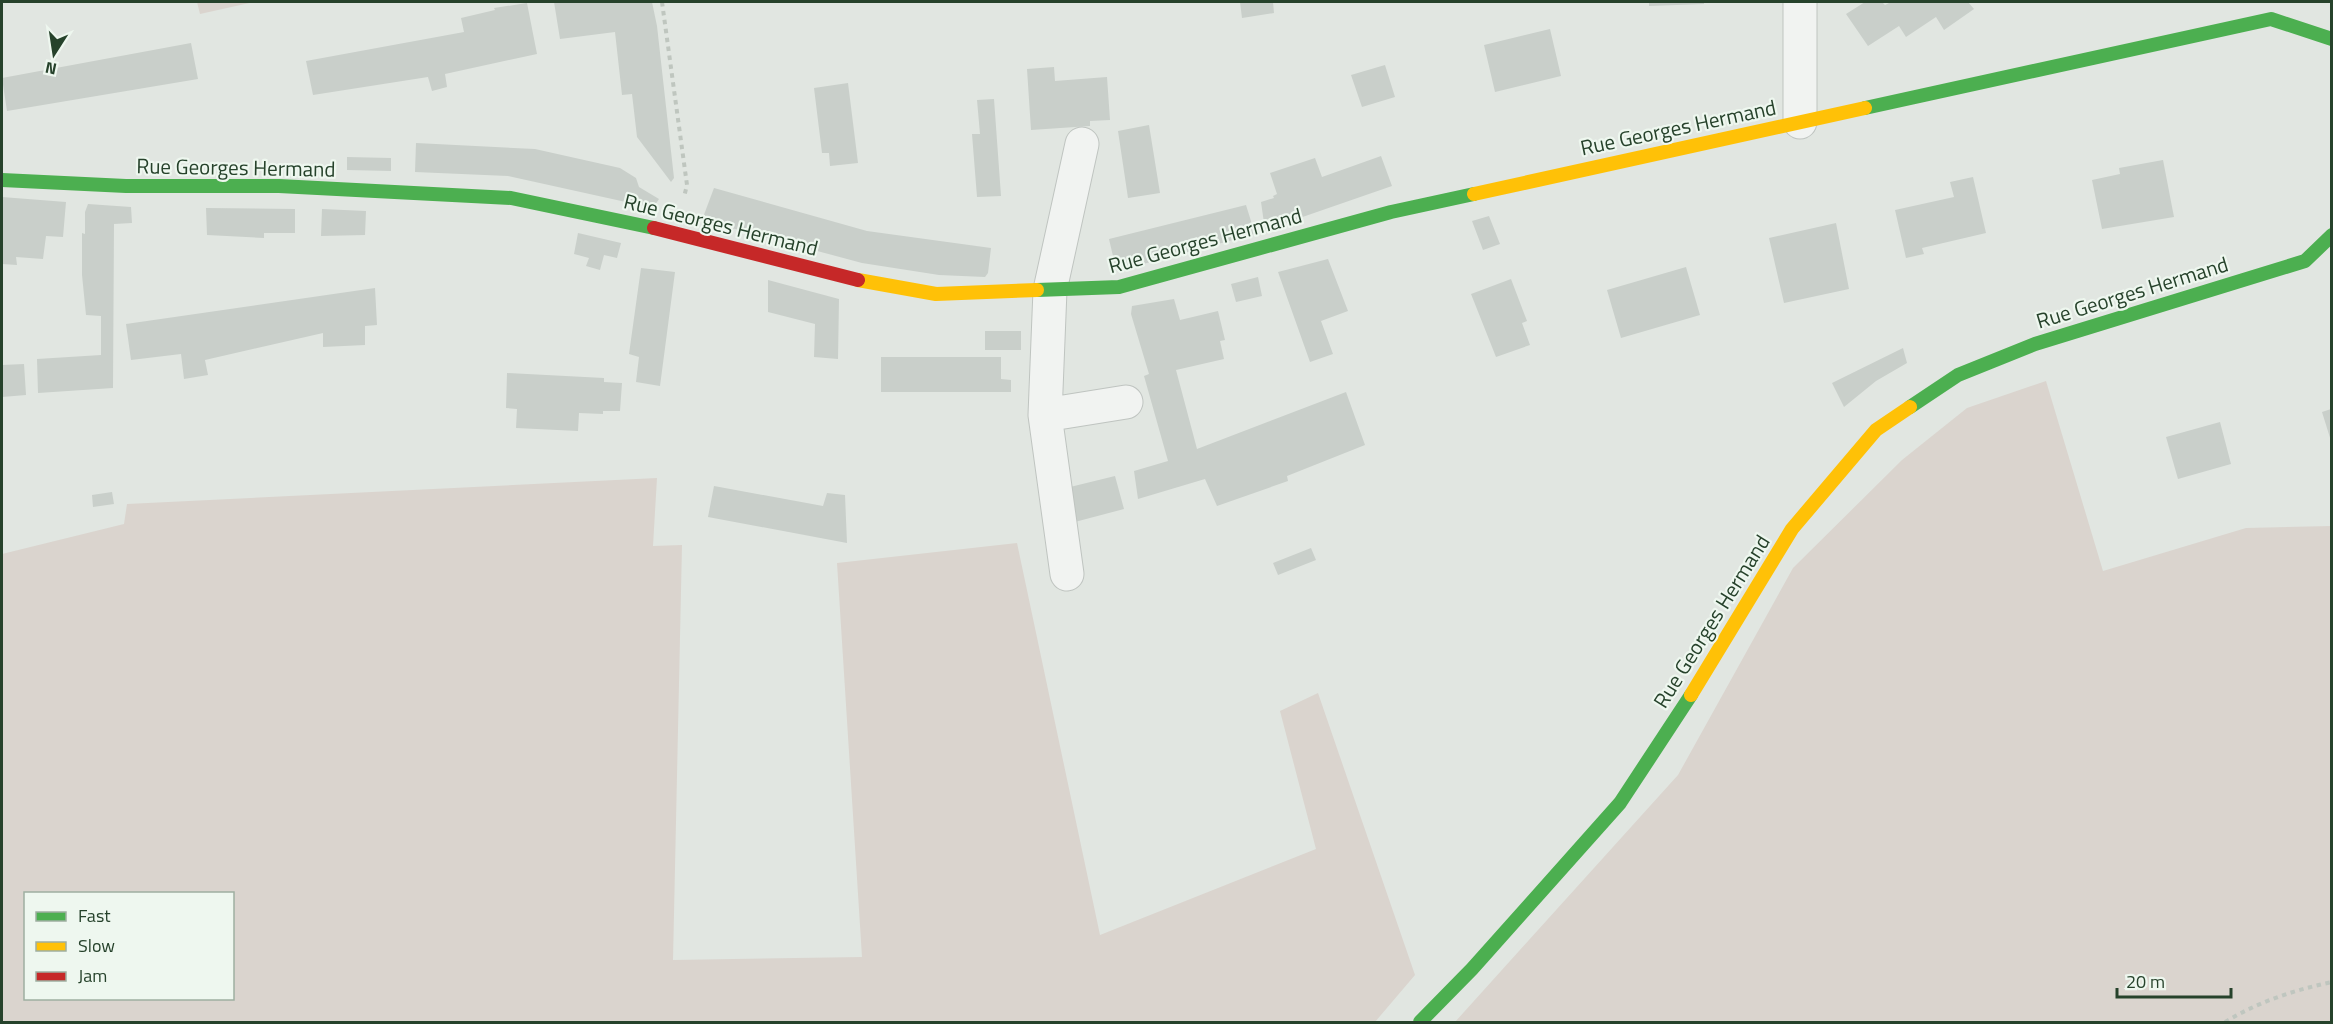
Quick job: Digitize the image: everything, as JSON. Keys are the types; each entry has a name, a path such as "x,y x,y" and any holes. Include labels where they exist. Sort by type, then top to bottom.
{"street":[{"path":"1800,2 1800,122"},
{"name":"Rue Georges Hermand","path":"2,180 126,186 279,186 511,198 676,233 862,281 936,294 1119,287 1391,212 2271,19 2331,39"},
{"path":"1067,574 1046,415 1050,290 1082,144"},
{"name":"Rue Georges Hermand","path":"1420,1023 1472,969 1620,803 1715,658 1792,529 1876,430 1958,375 2035,344 2305,261 2331,235"},
{"path":"1046,415 1126,402"}],"path":[{"path":"662,2 687,185 676,233"},
{"path":"2225,1023 2246,1010 2289,992 2331,982"}],"shaded area":[{"path":"197,2 254,2 200,14"},
{"path":"2046,381 2103,571 2246,528 2331,526 2331,1022 1455,1022 1678,775 1793,568 1902,460 1967,408"},
{"path":"657,478 653,546 682,545 673,960 862,957 837,563 1017,543 1100,935 1316,849 1280,711 1318,693 1415,975 1375,1022 2,1022 2,554 124,524 127,504"}],"building":[{"path":"554,2 652,2 657,26 674,178 671,182 637,137 632,94 622,95 615,32 560,39"},
{"path":"1240,2 1273,2 1274,13 1242,18"},
{"path":"1649,2 1704,2 1704,4 1649,6"},
{"path":"1865,2 1882,2 1885,5 1891,2 1968,2 1974,9 1944,30 1936,17 1906,37 1899,26 1868,46 1846,14"},
{"path":"527,3 537,54 445,74 447,87 432,91 428,77 313,95 306,61 464,32 461,18 495,10 494,8"},
{"path":"1550,29 1561,76 1495,92 1484,45"},
{"path":"191,43 198,79 7,111 2,78"},
{"path":"1385,65 1395,97 1362,107 1351,75"},
{"path":"1054,67 1055,81 1107,77 1110,120 1090,121 1090,126 1031,130 1027,69"},
{"path":"848,83 858,163 830,166 829,153 822,153 814,88"},
{"path":"994,99 1001,196 977,197 972,134 980,134 977,100"},
{"path":"1149,125 1160,193 1128,198 1118,131"},
{"path":"416,143 535,149 620,168 636,178 639,187 659,199 653,208 508,176 415,172"},
{"path":"1381,156 1392,186 1265,230 1261,202 1274,198 1273,196 1277,194 1270,173 1315,158 1322,177"},
{"path":"347,157 391,158 391,171 347,170"},
{"path":"2163,160 2174,217 2102,229 2092,180 2120,174 2119,168"},
{"path":"1973,177 1986,233 1922,248 1924,254 1906,258 1895,210 1954,197 1950,182"},
{"path":"714,188 867,231 991,248 988,273 985,277 939,275 862,263 702,220"},
{"path":"2,197 66,202 63,237 46,236 43,259 16,257 17,265 2,264"},
{"path":"88,204 131,207 132,223 114,224 113,388 38,393 37,359 101,355 101,316 86,315 82,275 82,233 85,234 85,212"},
{"path":"1246,205 1255,234 1132,267 1116,269 1109,239"},
{"path":"206,208 295,209 295,233 264,233 264,238 207,235"},
{"path":"322,209 366,211 365,235 321,236"},
{"path":"1489,216 1500,244 1483,250 1472,221"},
{"path":"1836,223 1849,289 1784,303 1769,238"},
{"path":"578,233 621,243 617,258 604,255 600,270 586,266 589,258 574,254"},
{"path":"1328,259 1348,311 1321,321 1333,354 1310,362 1278,272"},
{"path":"1686,267 1700,315 1621,338 1607,290"},
{"path":"641,268 675,272 660,386 636,382 639,357 629,354"},
{"path":"1258,277 1262,296 1236,302 1231,284"},
{"path":"1511,279 1527,321 1522,323 1530,345 1496,357 1471,294"},
{"path":"768,280 839,299 838,359 814,357 815,324 768,312"},
{"path":"375,288 377,325 365,326 365,345 323,347 323,333 205,360 208,375 184,379 181,354 131,360 126,324"},
{"path":"1174,299 1180,320 1218,311 1225,340 1220,341 1224,359 1176,370 1197,449 1346,392 1365,445 1287,476 1288,481 1217,506 1205,479 1138,499 1134,471 1168,461 1144,376 1149,374 1131,314 1132,306"},
{"path":"985,331 1021,331 1021,350 985,350"},
{"path":"1903,348 1907,363 1876,381 1844,407 1832,383"},
{"path":"881,357 1001,357 1001,379 1011,380 1011,392 881,392"},
{"path":"24,364 26,395 2,397 2,365"},
{"path":"507,373 604,378 604,382 622,383 620,411 603,411 603,414 579,413 578,431 516,428 517,409 506,408"},
{"path":"2331,409 2331,441 2322,412"},
{"path":"2220,422 2231,464 2178,479 2166,437"},
{"path":"1115,476 1124,509 1071,523 1062,489"},
{"path":"714,486 823,506 827,493 845,495 847,543 708,517"},
{"path":"112,492 114,504 93,507 92,495"},
{"path":"1311,548 1316,560 1278,575 1273,563"}],"traffic: fast":[{"path":"1865,108 2271,19 2332,39"},
{"path":"2,180 126,186 279,186 511,198 654,228"},
{"path":"1037,290 1119,287 1391,212 1474,194"},
{"path":"1910,407 1958,375 2035,344 2305,261 2332,235"},
{"path":"1420,1022 1472,969 1620,803 1691,695"}],"traffic: slow":[{"path":"1474,194 1865,108"},
{"path":"858,280 936,294 1037,290"},
{"path":"1691,695 1792,529 1876,430 1910,407"}],"traffic: jam":[{"path":"654,228 858,280"}]}
